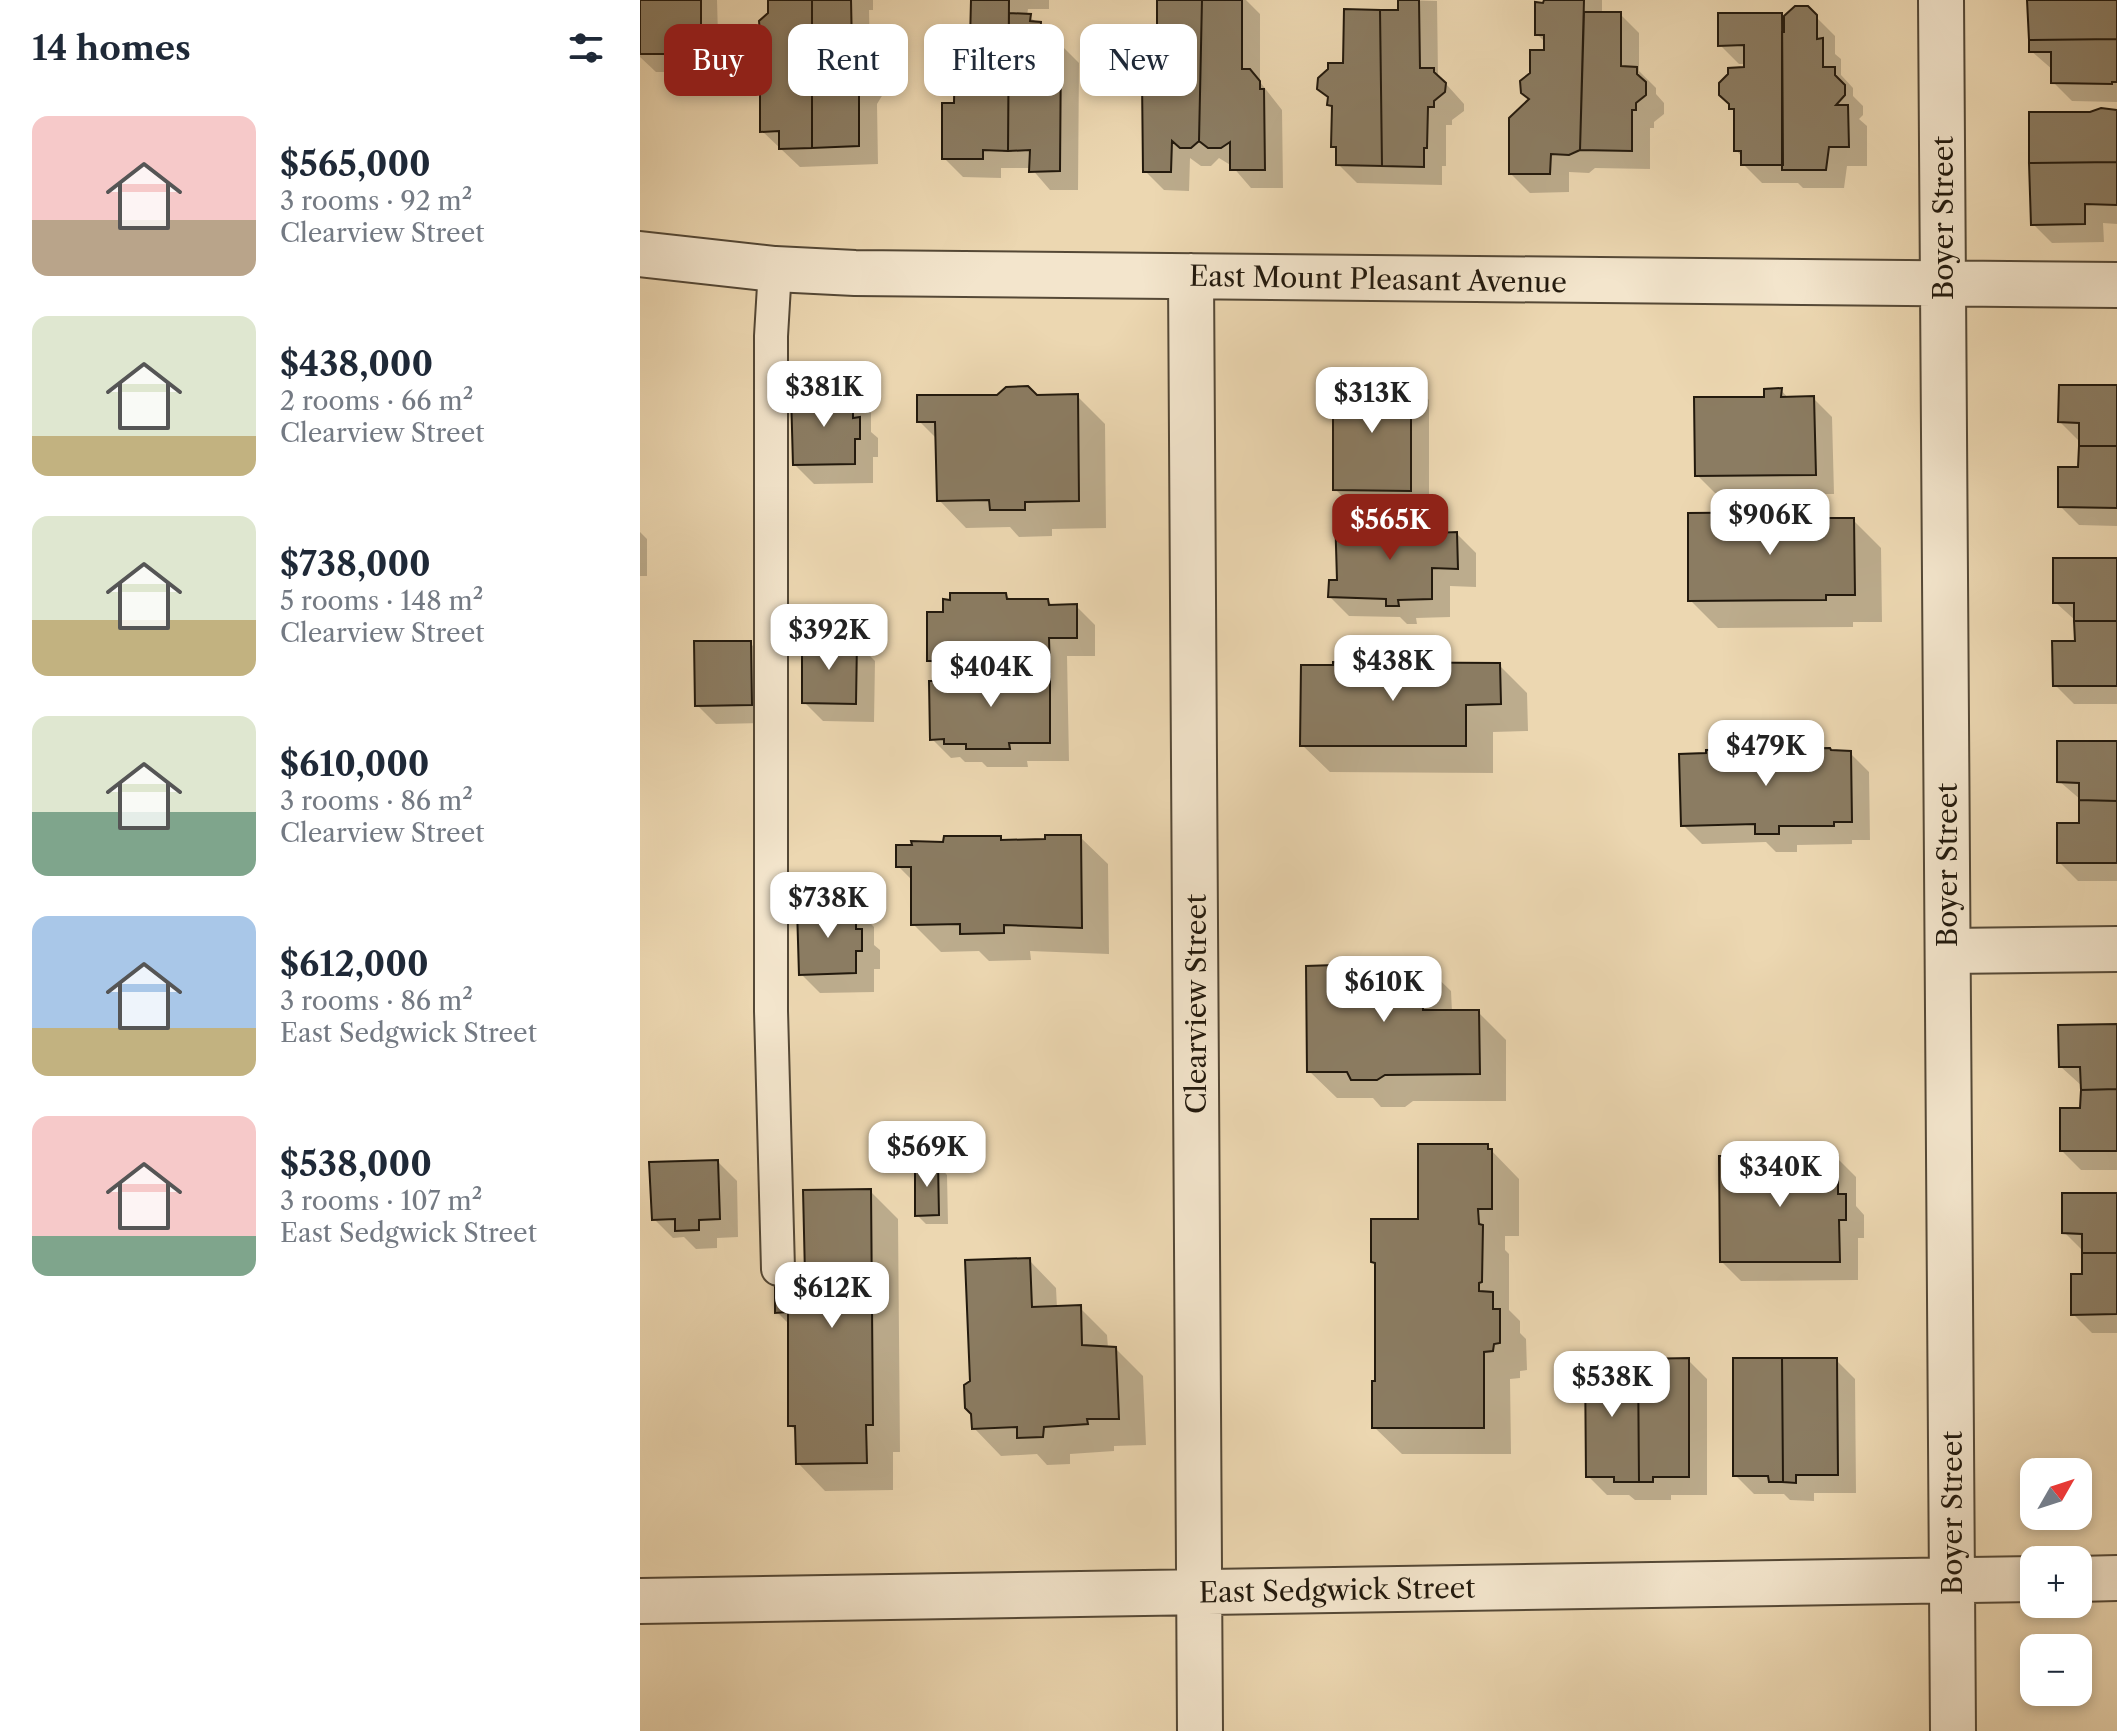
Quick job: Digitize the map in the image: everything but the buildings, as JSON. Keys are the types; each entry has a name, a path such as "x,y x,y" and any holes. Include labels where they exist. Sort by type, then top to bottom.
{"street":[{"name":"Boyer Street","path":"1941,0 1953,1731"},
{"name":"East Mount Pleasant Avenue","path":"640,254 775,269 901,274 2117,285"},
{"name":"Clearview Street","path":"1191,276 1200,1731"},
{"path":"1948,951 2117,949"},
{"path":"2092,1579 2117,1578"},
{"name":"East Sedgwick Street","path":"640,1601 2020,1579"}],"lane":[{"path":"775,269 771,336 771,1011 778,1269"}]}
